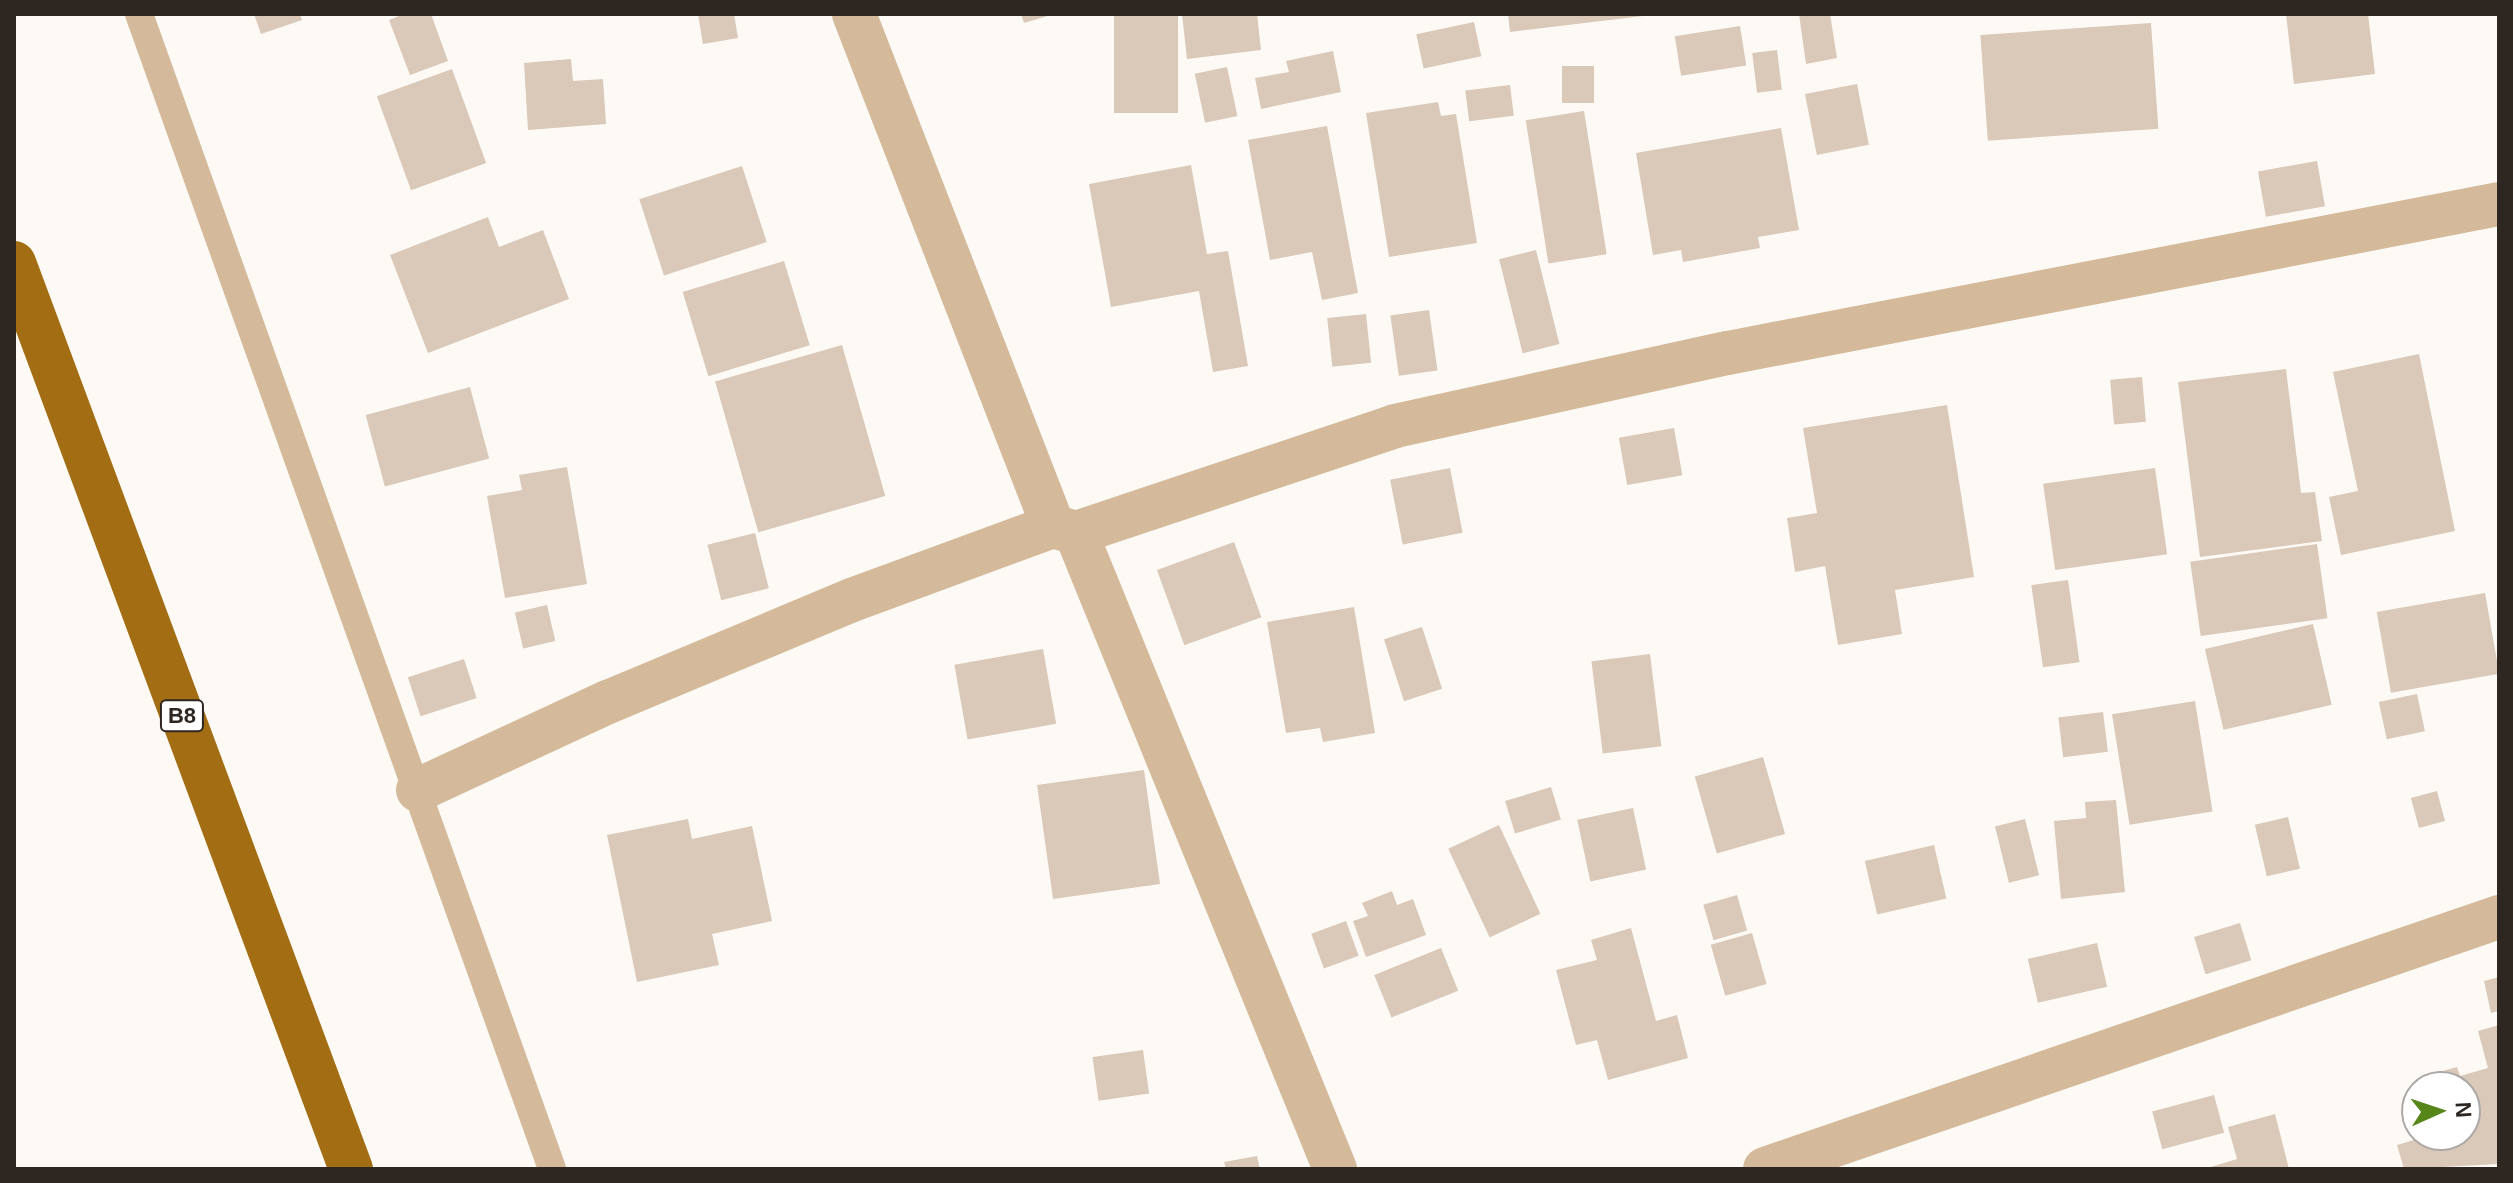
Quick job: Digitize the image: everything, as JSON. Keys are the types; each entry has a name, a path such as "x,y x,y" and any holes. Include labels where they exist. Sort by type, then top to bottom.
{"highway":[{"name":"B8","path":"14,263 351,1169"}],"street":[{"path":"854,14 1065,529 1335,1169"},
{"path":"418,790 608,702 837,606 1065,529 1395,426 1728,353 2499,204"},
{"path":"1765,1169 2499,917"}],"lane":[{"path":"139,14 552,1169"}],"building":[{"path":"254,14 300,14 302,20 261,34"},
{"path":"404,14 431,14 448,61 410,75 389,20"},
{"path":"698,14 734,14 738,38 703,44"},
{"path":"1021,14 1051,14 1051,15 1024,23"},
{"path":"1114,14 1178,14 1178,113 1114,113"},
{"path":"1182,14 1257,14 1261,50 1187,59"},
{"path":"1508,14 1643,14 1643,16 1510,32"},
{"path":"1799,14 1830,14 1837,58 1806,64"},
{"path":"2286,14 2368,14 2375,74 2294,84"},
{"path":"1474,22 1481,56 1424,69 1416,34"},
{"path":"2151,23 2158,129 1988,141 1980,35"},
{"path":"1740,26 1746,66 1681,76 1675,36"},
{"path":"1777,50 1782,90 1757,93 1752,53"},
{"path":"1333,51 1341,92 1261,109 1255,78 1289,72 1286,61"},
{"path":"571,59 573,81 603,79 606,124 528,130 524,63"},
{"path":"1562,66 1594,66 1594,103 1562,103"},
{"path":"1227,67 1237,116 1205,123 1195,74"},
{"path":"452,69 486,163 411,190 377,96"},
{"path":"1857,84 1869,145 1817,155 1805,94"},
{"path":"1510,85 1514,116 1469,121 1465,90"},
{"path":"1438,102 1441,116 1456,114 1477,243 1389,257 1366,113"},
{"path":"1584,111 1607,254 1548,263 1526,120"},
{"path":"1327,126 1358,293 1322,300 1312,252 1270,260 1248,140"},
{"path":"1781,128 1799,230 1758,237 1760,248 1683,262 1681,250 1653,255 1636,153"},
{"path":"2317,161 2325,206 2266,217 2258,171"},
{"path":"1191,165 1207,254 1228,251 1248,366 1213,372 1199,291 1111,307 1089,184"},
{"path":"742,166 767,242 664,275 639,199"},
{"path":"488,217 499,247 543,230 569,299 428,353 390,255"},
{"path":"1536,250 1559,344 1523,353 1499,259"},
{"path":"784,261 810,345 708,376 683,292"},
{"path":"1429,310 1437,370 1399,376 1390,315"},
{"path":"1366,314 1371,363 1332,367 1327,318"},
{"path":"842,345 885,496 758,532 715,381"},
{"path":"2419,354 2455,531 2341,555 2329,497 2358,491 2333,372"},
{"path":"2286,369 2301,493 2315,492 2322,541 2200,557 2178,382"},
{"path":"2142,377 2146,422 2114,425 2110,380"},
{"path":"470,387 489,458 385,486 366,415"},
{"path":"1947,405 1974,577 1895,590 1902,634 1838,645 1825,566 1795,572 1787,518 1817,513 1803,428"},
{"path":"1674,428 1682,475 1627,485 1619,438"},
{"path":"567,467 587,584 505,598 487,496 522,490 519,475"},
{"path":"1450,468 1463,533 1403,544 1390,480"},
{"path":"2155,468 2167,554 2055,570 2043,484"},
{"path":"755,533 769,588 721,600 707,545"},
{"path":"1234,542 1261,617 1184,645 1157,570"},
{"path":"2317,544 2327,618 2201,636 2190,562"},
{"path":"2068,580 2080,662 2043,667 2031,585"},
{"path":"2485,593 2499,674 2391,693 2377,612"},
{"path":"547,605 555,641 523,648 515,612"},
{"path":"1354,607 1375,733 1323,742 1320,728 1286,733 1267,622"},
{"path":"2313,624 2332,705 2224,730 2205,649"},
{"path":"1422,627 1442,689 1404,701 1384,639"},
{"path":"1043,649 1056,724 968,739 954,665"},
{"path":"1650,654 1661,746 1603,753 1591,661"},
{"path":"464,659 477,698 421,716 408,677"},
{"path":"2417,694 2425,731 2387,739 2379,702"},
{"path":"2195,701 2213,812 2130,825 2112,714"},
{"path":"2103,712 2108,752 2063,757 2058,717"},
{"path":"1763,757 1785,834 1717,853 1695,777"},
{"path":"1144,770 1160,884 1053,899 1037,785"},
{"path":"1551,787 1561,820 1515,834 1505,801"},
{"path":"2437,791 2445,821 2419,828 2411,798"},
{"path":"2116,800 2125,892 2061,899 2054,821 2086,818 2085,802"},
{"path":"1633,808 1646,870 1590,881 1577,820"},
{"path":"2288,817 2300,869 2267,876 2255,825"},
{"path":"688,819 692,839 752,826 772,921 712,934 719,965 637,982 607,835"},
{"path":"2025,819 2039,875 2009,883 1995,826"},
{"path":"1499,825 1540,914 1490,937 1448,849"},
{"path":"1934,845 1946,899 1877,915 1865,861"},
{"path":"1392,891 1397,905 1413,899 1426,935 1366,957 1353,921 1368,916 1362,903"},
{"path":"1737,895 1747,931 1714,940 1703,905"},
{"path":"1346,921 1359,956 1324,968 1311,934"},
{"path":"2240,923 2251,960 2205,974 2194,937"},
{"path":"1631,928 1656,1021 1677,1015 1688,1058 1608,1080 1597,1040 1576,1045 1556,970 1597,960 1591,940"},
{"path":"1752,933 1767,984 1725,996 1711,945"},
{"path":"2097,943 2107,987 2038,1003 2028,959"},
{"path":"1441,948 1458,991 1391,1018 1374,975"},
{"path":"2499,977 2499,1011 2491,1013 2484,981"},
{"path":"2499,1025 2499,1164 2404,1169 2397,1145 2401,1144 2401,1151 2481,1151 2481,1071 2478,1071 2488,1068 2478,1031"},
{"path":"1143,1050 1149,1094 1099,1101 1092,1057"},
{"path":"2214,1095 2224,1133 2162,1149 2152,1112"},
{"path":"2275,1114 2289,1169 2204,1169 2237,1159 2228,1127"},
{"path":"1257,1156 1260,1169 1226,1169 1224,1162"}]}
